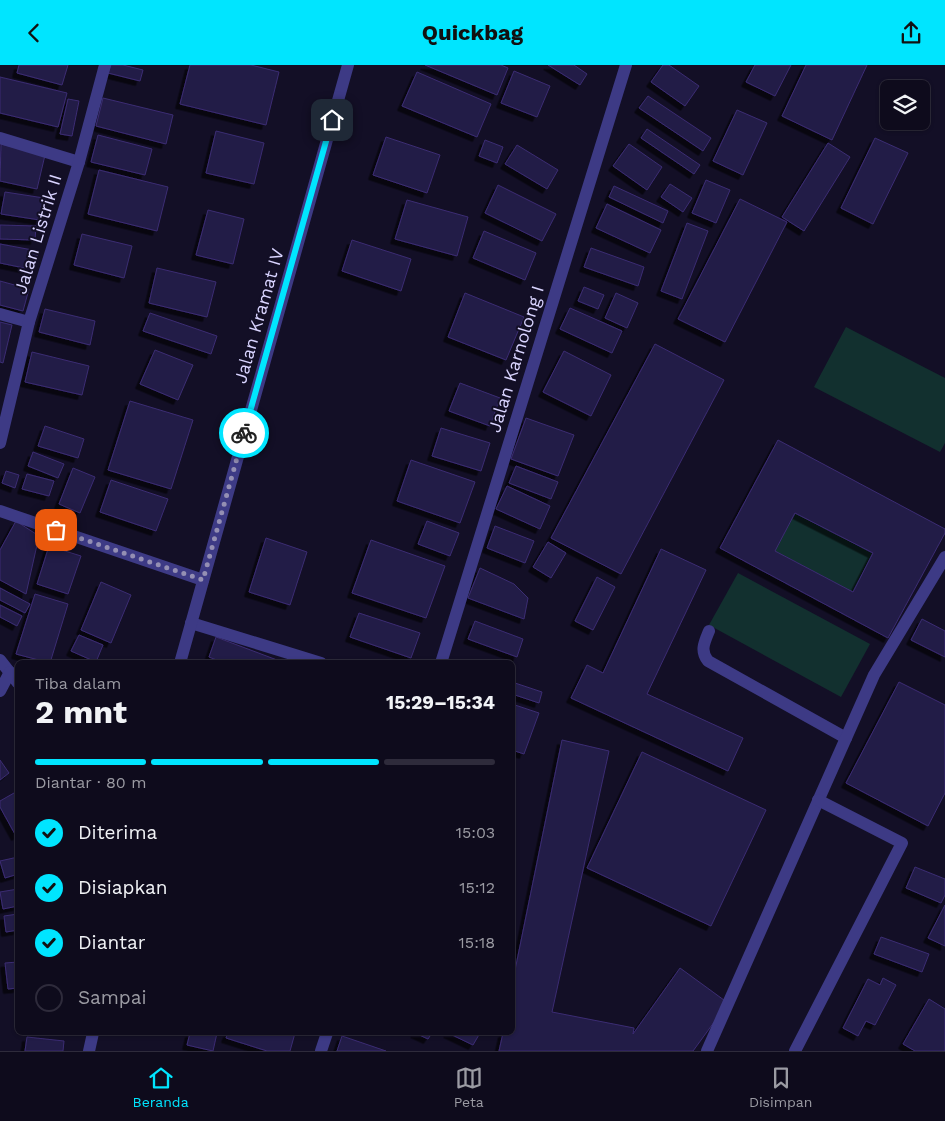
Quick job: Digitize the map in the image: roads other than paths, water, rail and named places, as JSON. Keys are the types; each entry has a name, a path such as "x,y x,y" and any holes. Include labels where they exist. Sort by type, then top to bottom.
{"street":[{"name":"Jalan Listrik II","path":"0,443 29,322 79,162 105,65"},
{"name":"Jalan Kramat IV","path":"181,660 348,65"},
{"name":"Jalan Karnolong I","path":"442,660 626,65"},
{"path":"0,138 79,162"},
{"path":"0,313 29,322"},
{"path":"0,511 203,580"},
{"path":"707,1051 874,675 945,557"},
{"path":"191,623 311,660"},
{"path":"709,631 702,645 703,655 708,661 846,737"},
{"path":"0,660 15,679"},
{"path":"0,691 10,672"},
{"path":"795,1051 902,843 818,800"},
{"path":"89,1051 93,1035"},
{"path":"321,1051 325,1035"}]}
